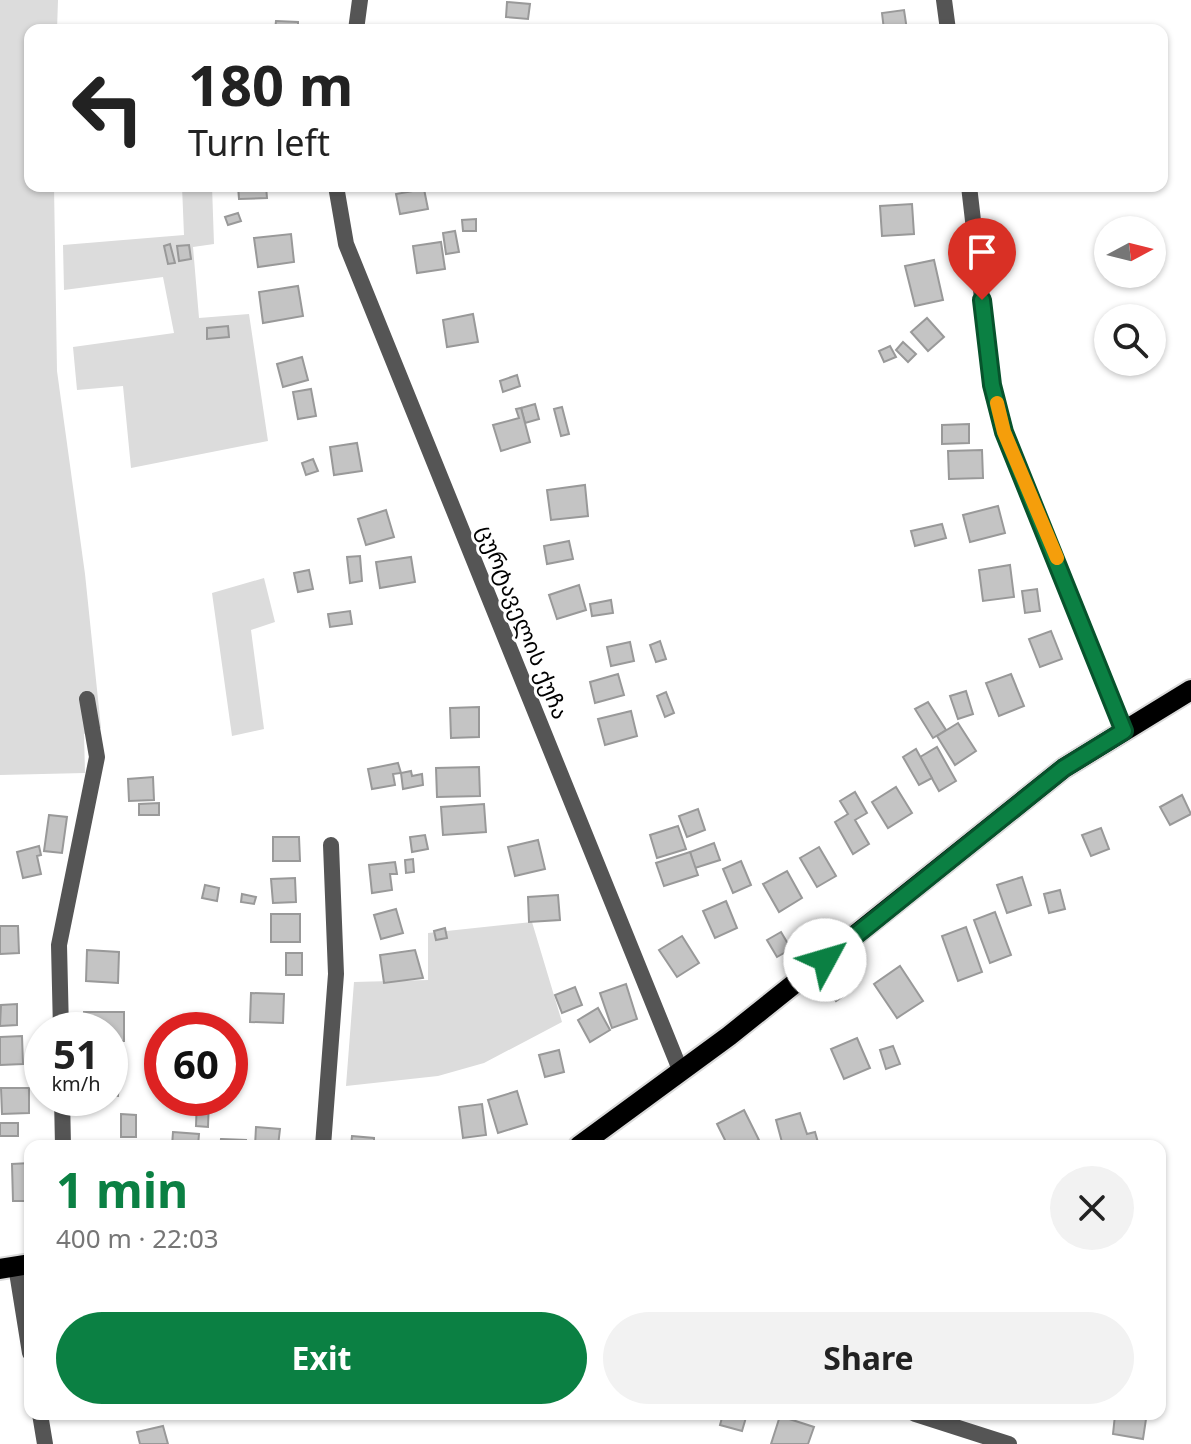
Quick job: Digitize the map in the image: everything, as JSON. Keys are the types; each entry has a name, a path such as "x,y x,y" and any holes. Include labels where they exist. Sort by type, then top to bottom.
{"main road":[{"path":"587,1140 729,1036 1064,768 1191,690"}],"street":[{"path":"357,24 360,0"},
{"path":"944,0 947,24"},
{"name":"ცურტაველის ქუჩა","path":"337,192 346,244 681,1072"},
{"path":"970,192 992,385 1004,432 1124,731"},
{"path":"61,1012 59,945 97,757 87,699"},
{"path":"323,1140 336,974 331,845"},
{"path":"62,1116 63,1140"},
{"path":"15,1266 24,1318"},
{"path":"41,1420 45,1444"},
{"path":"934,1420 1009,1444"}],"shaded area":[{"path":"0,0 58,0 57,24 24,24 24,192 54,192 57,371 85,574 101,728 84,734 85,773 0,775"},
{"path":"182,192 212,192 214,244 193,247 199,318 249,314 268,441 131,468 123,386 77,390 73,347 174,333 163,277 64,290 63,245 184,235"},
{"path":"264,578 275,622 251,630 264,729 232,736 212,593"},
{"path":"532,922 562,1022 484,1063 438,1076 346,1086 354,982 428,980 428,933"}],"building":[{"path":"507,2 530,4 528,19 506,17"},
{"path":"904,10 906,24 883,24 882,13"},
{"path":"276,21 298,22 298,24 276,24"},
{"path":"238,192 266,192 267,198 239,199"},
{"path":"425,192 428,209 400,214 396,194"},
{"path":"912,204 914,234 882,236 880,206"},
{"path":"238,213 241,221 228,225 225,217"},
{"path":"476,219 476,231 463,231 462,220"},
{"path":"455,231 459,252 446,254 443,233"},
{"path":"291,234 294,262 258,267 254,238"},
{"path":"441,242 445,269 417,273 413,246"},
{"path":"170,244 175,263 168,264 164,246"},
{"path":"189,245 191,259 179,261 177,246"},
{"path":"934,260 943,300 915,306 905,266"},
{"path":"298,286 303,316 263,323 259,292"},
{"path":"473,314 478,342 447,347 443,320"},
{"path":"927,318 944,337 928,351 911,332"},
{"path":"228,326 229,337 207,339 207,328"},
{"path":"903,342 916,354 908,362 896,350"},
{"path":"890,346 896,357 884,362 879,351"},
{"path":"302,357 308,380 283,387 277,364"},
{"path":"517,375 520,386 503,392 500,381"},
{"path":"311,389 316,416 298,419 293,392"},
{"path":"535,404 539,419 525,423 521,408"},
{"path":"562,407 569,434 561,436 554,409"},
{"path":"521,408 530,442 501,451 493,425 519,418 516,409"},
{"path":"969,424 969,443 942,444 942,425"},
{"path":"357,443 362,471 334,475 330,447"},
{"path":"982,450 983,478 949,479 948,451"},
{"path":"313,459 318,471 306,475 302,463"},
{"path":"585,485 588,516 551,520 547,490"},
{"path":"998,506 1005,533 970,542 963,515"},
{"path":"386,510 394,537 366,545 358,519"},
{"path":"942,524 946,538 915,546 911,531"},
{"path":"569,541 573,559 547,564 544,546"},
{"path":"360,556 362,581 350,583 347,557"},
{"path":"411,557 415,582 380,588 376,562"},
{"path":"1010,565 1014,597 983,601 979,570"},
{"path":"309,570 313,589 298,592 294,573"},
{"path":"579,585 586,610 557,619 549,595"},
{"path":"1037,589 1040,611 1025,613 1022,591"},
{"path":"611,600 613,613 592,616 590,604"},
{"path":"350,611 352,624 330,627 328,614"},
{"path":"1051,631 1062,659 1040,667 1029,639"},
{"path":"660,641 666,659 656,662 650,645"},
{"path":"630,642 634,661 611,666 607,647"},
{"path":"618,674 624,695 595,703 590,682"},
{"path":"1011,674 1024,706 999,716 986,683"},
{"path":"966,691 973,714 958,719 950,696"},
{"path":"666,692 674,713 665,717 657,696"},
{"path":"928,702 946,730 933,738 915,709"},
{"path":"479,707 479,737 451,738 450,708"},
{"path":"631,711 637,736 605,745 598,719"},
{"path":"958,723 976,751 955,765 937,736"},
{"path":"937,747 956,781 939,791 920,757"},
{"path":"916,749 932,778 919,785 903,757"},
{"path":"398,763 401,773 393,774 395,785 372,789 368,769"},
{"path":"479,767 480,796 437,797 436,768"},
{"path":"411,771 412,776 422,774 423,785 403,789 401,773"},
{"path":"153,777 154,800 129,801 128,779"},
{"path":"896,787 912,813 888,828 872,802"},
{"path":"855,792 867,813 855,820 869,844 853,854 835,822 848,814 840,801"},
{"path":"1182,795 1191,814 1170,825 1160,807"},
{"path":"159,803 159,815 139,815 139,804"},
{"path":"484,804 486,832 443,835 441,807"},
{"path":"698,809 705,830 687,837 679,816"},
{"path":"49,815 67,817 62,853 44,851"},
{"path":"678,826 686,849 657,858 650,835"},
{"path":"1101,828 1109,849 1091,856 1082,835"},
{"path":"425,835 428,849 412,852 410,837"},
{"path":"273,837 299,837 300,861 273,861"},
{"path":"538,840 545,869 515,876 508,847"},
{"path":"714,843 720,860 695,868 690,852"},
{"path":"39,846 41,855 37,856 41,874 23,878 17,852"},
{"path":"819,847 836,876 817,887 800,858"},
{"path":"690,852 698,875 664,886 656,863"},
{"path":"413,859 414,872 406,873 405,860"},
{"path":"741,861 751,885 733,893 723,869"},
{"path":"395,862 397,874 390,874 392,890 372,893 369,865"},
{"path":"787,871 802,898 779,912 763,884"},
{"path":"1022,877 1031,905 1007,913 997,885"},
{"path":"295,878 296,902 273,903 271,879"},
{"path":"205,885 219,888 217,901 202,898"},
{"path":"1060,890 1065,909 1049,913 1044,894"},
{"path":"242,894 256,897 254,904 241,902"},
{"path":"558,895 560,920 529,922 528,897"},
{"path":"726,901 737,928 715,938 703,911"},
{"path":"396,909 403,933 381,939 374,915"},
{"path":"995,912 1011,955 990,963 974,920"},
{"path":"271,914 300,914 300,942 271,942"},
{"path":"0,926 18,926 19,953 0,954"},
{"path":"966,927 982,972 958,981 942,936"},
{"path":"445,928 447,938 436,940 434,931"},
{"path":"781,932 791,949 777,957 767,940"},
{"path":"682,936 699,963 677,977 659,950"},
{"path":"87,950 119,952 118,983 86,981"},
{"path":"415,950 423,978 384,983 380,955"},
{"path":"286,953 302,953 302,975 286,975"},
{"path":"900,966 923,1001 897,1018 874,984"},
{"path":"834,983 843,996 836,1001 827,989"},
{"path":"626,984 637,1019 612,1028 600,993"},
{"path":"575,987 582,1005 562,1013 555,995"},
{"path":"251,993 284,994 283,1023 250,1022"},
{"path":"17,1004 17,1025 0,1026 1,1005"},
{"path":"598,1008 610,1030 590,1042 578,1020"},
{"path":"22,1036 23,1064 0,1065 0,1037"},
{"path":"857,1038 870,1068 844,1079 831,1049"},
{"path":"893,1046 900,1064 886,1069 880,1050"},
{"path":"559,1050 564,1072 545,1077 539,1055"},
{"path":"1,1088 24,1088 24,1113 2,1114"},
{"path":"517,1091 527,1124 498,1133 488,1100"},
{"path":"482,1104 486,1135 463,1138 459,1107"},
{"path":"744,1110 759,1140 725,1140 717,1124"},
{"path":"800,1113 807,1134 815,1132 817,1140 781,1140 776,1120"},
{"path":"136,1115 136,1137 121,1137 121,1116"},
{"path":"196,1116 208,1116 208,1127 196,1126"},
{"path":"0,1123 18,1123 18,1136 0,1136"},
{"path":"256,1127 280,1129 279,1140 255,1140"},
{"path":"173,1132 199,1134 198,1140 172,1140"},
{"path":"352,1136 374,1138 374,1140 352,1140"},
{"path":"24,1163 24,1201 13,1201 12,1164"},
{"path":"721,1420 745,1420 742,1431 720,1425"},
{"path":"779,1420 792,1420 814,1427 808,1444 771,1444"},
{"path":"1114,1420 1146,1420 1143,1439 1113,1434"},
{"path":"163,1426 168,1444 140,1444 137,1432"}],"slow traffic":[{"path":"997,403 1004,432 1057,558"}],"route":[{"path":"825,960 1064,768 1124,731 1062,570 1004,432 992,385 982,300"}]}
